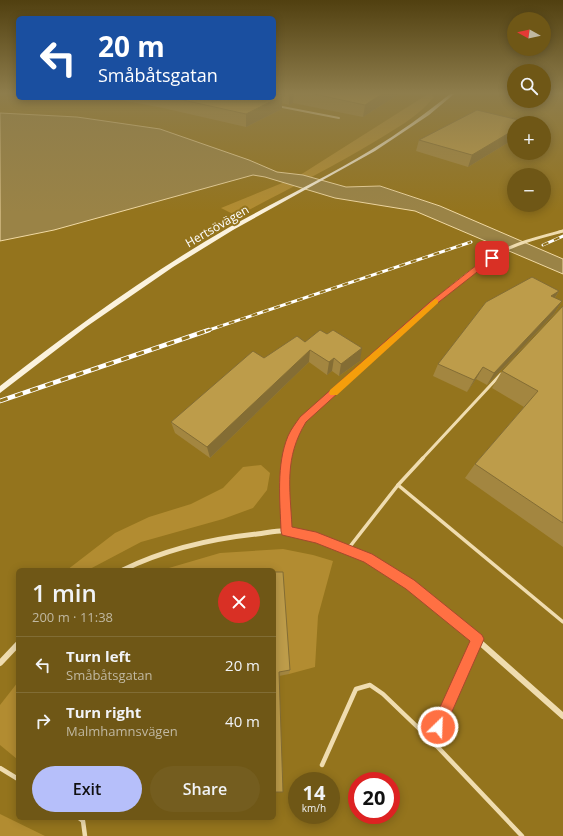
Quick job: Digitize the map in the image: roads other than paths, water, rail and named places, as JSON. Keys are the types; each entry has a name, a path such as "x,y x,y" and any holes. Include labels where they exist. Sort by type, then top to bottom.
{"main road":[{"name":"Hertsövägen","path":"0,390 72,333 125,296 213,240 326,178 402,133"}],"street":[{"path":"286,531 285,479 287,454 293,436 303,420 433,303 475,269 499,253 529,240 563,231"},
{"path":"127,568 144,559 178,548 222,538 286,531 316,538 348,549 368,558 410,584 477,639 563,716"},
{"path":"0,663 16,646"}],"lane":[{"path":"348,549 398,485 504,371"},
{"path":"398,485 563,622"},
{"path":"432,741 477,639"},
{"path":"322,765 356,689 370,685 383,694 432,741 522,836"},
{"path":"0,768 16,778"},
{"path":"82,820 86,836"}],"railway":[{"path":"543,245 563,236"},
{"path":"206,331 471,242"},
{"path":"0,401 209,330"}]}
